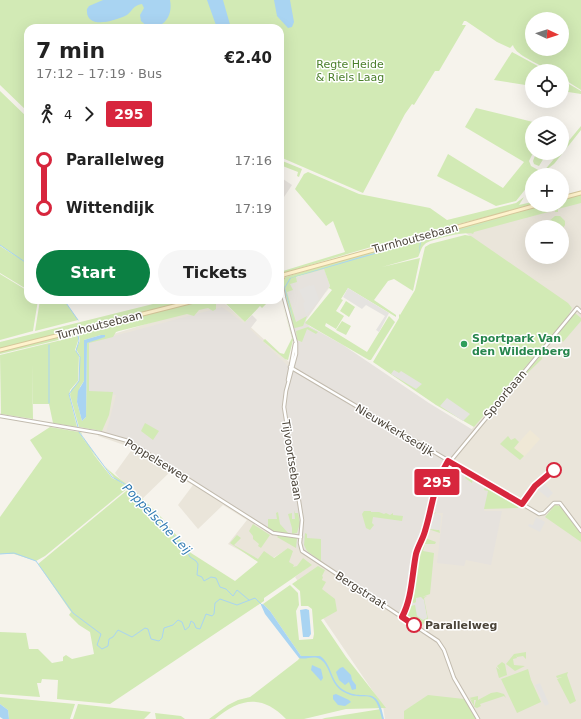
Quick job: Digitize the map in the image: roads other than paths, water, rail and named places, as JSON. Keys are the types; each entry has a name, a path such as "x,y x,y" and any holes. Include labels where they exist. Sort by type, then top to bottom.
{"main road":[{"path":"569,196 581,193"},
{"name":"Turnhoutsebaan","path":"284,274 525,208"},
{"name":"Turnhoutsebaan","path":"0,350 182,304"}],"street":[{"name":"Tijvoortsebaan","path":"284,298 296,341 284,407 302,520 301,537"},
{"name":"Spoorbaan","path":"448,461 577,308 581,312"},
{"name":"Nieuwkerksedijk","path":"291,368 541,514 554,503 560,503 581,531"},
{"name":"Poppelseweg","path":"0,416 79,429 109,435 128,441 273,533 301,537"},
{"path":"402,617 406,607 417,551 425,532 433,493 438,478 448,461"},
{"name":"Bergstraat","path":"301,537 301,548 306,554 441,644 454,678 478,719"}],"water":[{"path":"103,0 170,0 171,6 169,16 162,24 144,24 141,21 140,15 144,8 142,4 134,7 125,16 108,22 95,22 91,20 88,16 87,9 89,6"},
{"path":"207,0 223,0 230,24 216,24"},
{"path":"274,0 290,0 294,22 292,27 288,28 277,16"},
{"path":"527,212 421,241 419,254 420,241 291,278 285,288 295,325 284,288 290,278 360,257"},
{"path":"105,335 105,337 87,343 86,417 82,421 77,402 78,391 84,381 84,340"},
{"path":"263,604 270,611 301,656 320,656 324,659 335,681 342,689 357,695 369,695 378,700 384,719 382,719 379,708 372,698 367,696 350,695 342,691 332,679 324,662 320,659 315,657 299,658 265,614 261,605"},
{"path":"300,610 309,610 311,634 309,637 303,637"},
{"path":"312,665 321,669 323,678 321,681 311,670"},
{"path":"343,667 351,675 352,680 356,685 356,689 352,690 349,682 345,685 339,680 336,672"},
{"path":"336,694 351,702 345,706 338,705 333,699 333,695"},
{"path":"0,704 8,710 9,719 3,719 0,717"}],"waterway":[{"name":"Poppelsche Leij","path":"0,245 24,261"},
{"name":"Poppelsche Leij","path":"67,304 78,320"},
{"name":"Poppelsche Leij","path":"78,335 79,341 76,351 80,357 79,381 69,394 78,427"},
{"path":"49,345 49,403"},
{"name":"Poppelsche Leij","path":"79,432 112,477 128,486 168,527 177,541 198,564 197,575 202,577 204,581 211,577 216,578 220,587 226,589 233,596 237,590 249,600"},
{"path":"0,554 14,553 36,561 73,613 101,634 97,645 102,649 108,646 109,639 113,637 118,630 132,637 145,628 148,629 151,639 159,641 162,638 164,628 173,625 178,620 182,622 185,630 189,627 191,621 194,623 196,628 200,629 206,614 212,616 214,614 215,603 220,599 237,605 255,598 263,606"}],"place":[{"name":"Sportpark Van den Wildenberg","path":"464,344"},
{"name":"Parallelweg","path":"414,625"}],"park label":[{"name":"Regte Heide & Riels Laag","path":"350,70"}]}
